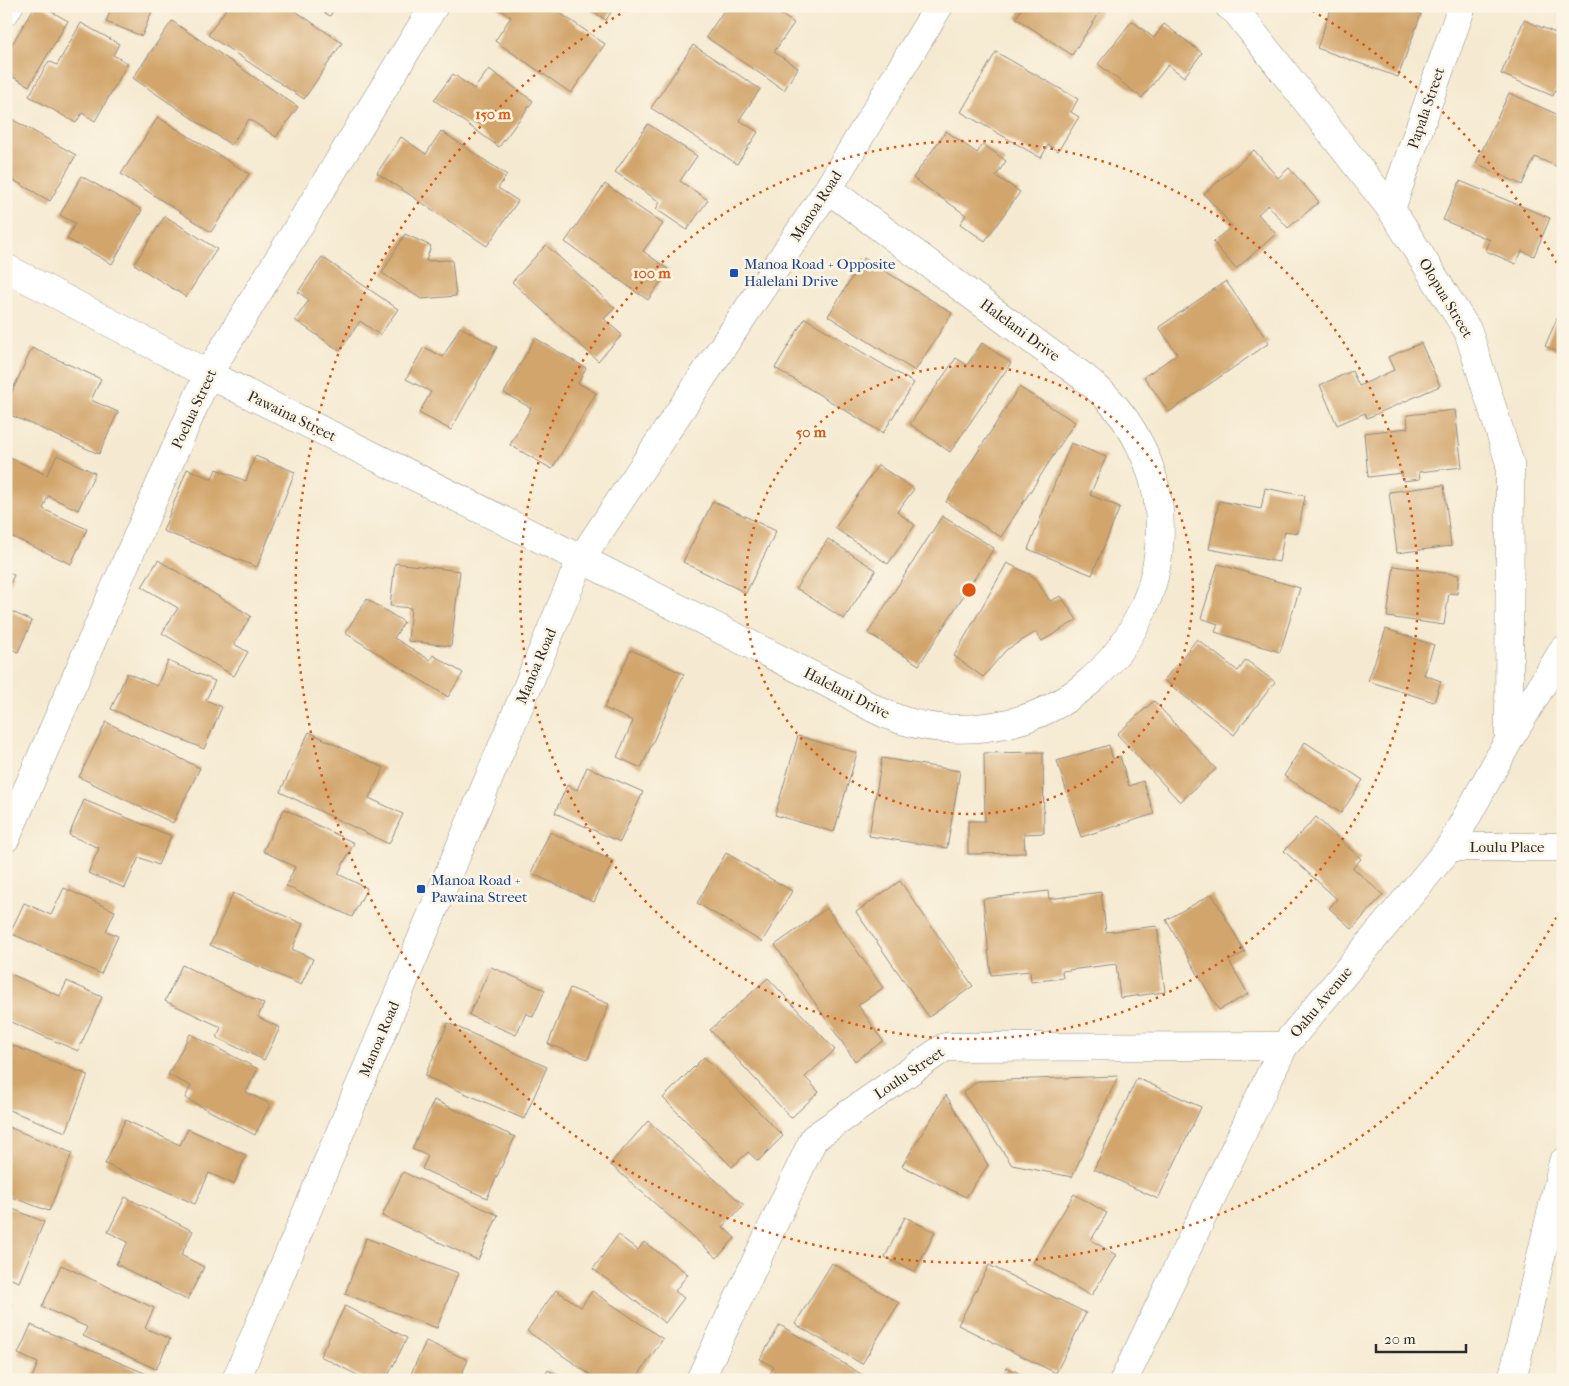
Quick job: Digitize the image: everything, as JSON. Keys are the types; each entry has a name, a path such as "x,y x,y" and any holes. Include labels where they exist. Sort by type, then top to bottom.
{"street":[{"path":"6,11 9,6"},
{"name":"Poelua Street","path":"6,838 208,374 434,6"},
{"name":"Manoa Road","path":"236,1380 581,559 828,189 939,6"},
{"name":"Olopua Street","path":"1229,6 1236,11 1391,209 1468,331 1510,464 1509,740"},
{"name":"Papala Street","path":"1391,209 1462,6"},
{"name":"Halelani Drive","path":"581,559 846,693 873,709 902,720 931,727 962,729 992,727 1022,720 1037,714 1077,692 1101,672 1120,649 1137,623 1149,595 1157,566 1160,535 1158,505 1152,475 1141,446 1126,420 1106,396 1084,376 1058,359 828,189"},
{"name":"Pawaina Street","path":"6,268 208,374 581,559"},
{"name":"Oahu Avenue","path":"1124,1380 1284,1046 1450,847 1509,740 1563,650"},
{"name":"Loulu Place","path":"1450,847 1563,847"},
{"name":"Loulu Street","path":"700,1380 814,1138 945,1047 1284,1046"},
{"path":"1512,1380 1563,1162"}],"building":[{"path":"35,6 42,6 68,21 29,86 6,73 6,54"},
{"path":"112,6 154,6 142,36 106,22"},
{"path":"228,6 288,6 342,43 304,99 208,35"},
{"path":"313,6 336,6 330,16"},
{"path":"495,6 550,6 605,44 571,93 495,41 511,17"},
{"path":"584,6 615,6 606,20"},
{"path":"727,6 768,6 794,23 774,52 798,68 784,90 706,37"},
{"path":"1023,6 1104,6 1072,55 1016,18"},
{"path":"1332,6 1400,6 1421,14 1398,77 1317,48"},
{"path":"1524,20 1563,36 1563,74 1553,96 1501,74"},
{"path":"172,21 298,107 276,137 249,119 231,145 133,78"},
{"path":"1132,21 1154,38 1164,24 1202,53 1184,77 1168,65 1142,98 1098,64"},
{"path":"81,23 119,44 113,55 128,63 95,121 82,113 76,123 29,96 49,61 57,65"},
{"path":"693,45 760,89 739,120 758,132 737,164 651,108"},
{"path":"996,52 1078,99 1071,112 1079,117 1058,151 1048,145 1041,158 961,112"},
{"path":"489,69 533,101 499,147 434,100 453,74 474,89"},
{"path":"1509,93 1563,117 1563,169 1535,157 1522,185 1476,163"},
{"path":"6,116 76,155 50,201 6,176"},
{"path":"158,117 249,174 211,232 121,174"},
{"path":"648,124 697,156 680,181 708,200 687,230 656,209 660,202 615,172"},
{"path":"441,131 507,175 498,188 518,201 487,246 377,173 401,137 426,154"},
{"path":"946,131 977,153 983,144 1006,161 996,176 1020,192 985,241 960,224 966,215 913,178"},
{"path":"1254,150 1278,178 1289,168 1319,202 1288,228 1268,205 1258,214 1276,234 1236,269 1213,242 1232,226 1204,194"},
{"path":"81,176 142,210 112,264 67,239 75,223 60,215"},
{"path":"1460,181 1550,218 1534,256 1522,251 1516,264 1486,251 1490,240 1443,220"},
{"path":"605,184 663,224 643,251 669,270 648,300 565,242"},
{"path":"165,216 217,249 186,297 134,264"},
{"path":"405,234 431,246 426,261 452,260 456,296 421,299 382,273"},
{"path":"546,245 615,308 604,319 622,335 598,361 512,282"},
{"path":"322,257 398,309 380,335 360,321 340,351 295,320 309,300 298,292"},
{"path":"864,258 952,313 915,371 828,316"},
{"path":"1226,281 1269,343 1169,412 1144,377 1177,354 1159,327"},
{"path":"1563,305 1563,354 1545,346"},
{"path":"805,318 914,383 883,433 775,368"},
{"path":"460,327 497,347 451,430 419,413 431,392 406,379 424,347 443,357"},
{"path":"535,338 586,368 578,383 596,393 552,469 510,445 531,408 504,393"},
{"path":"982,343 1011,363 950,452 910,424 956,358 967,365"},
{"path":"1421,343 1440,386 1367,418 1365,413 1337,425 1320,385 1352,371 1359,386 1394,370 1388,357"},
{"path":"32,348 101,379 91,400 118,412 99,454 6,413 6,405"},
{"path":"1019,387 1075,422 1001,537 946,502"},
{"path":"1455,410 1462,467 1419,472 1420,479 1403,481 1402,473 1368,477 1364,433 1408,428 1407,415"},
{"path":"1071,443 1106,457 1090,495 1120,507 1092,575 1028,549"},
{"path":"57,455 95,473 78,510 48,496 43,509 87,529 71,564 6,534 6,456 47,475"},
{"path":"255,456 295,472 257,567 163,531 187,469 212,479 216,469 246,481"},
{"path":"878,465 914,489 897,512 915,525 888,564 835,528"},
{"path":"1444,485 1451,546 1397,553 1389,492"},
{"path":"1265,488 1305,496 1298,533 1285,531 1279,562 1209,549 1219,501 1261,509"},
{"path":"713,501 776,531 746,593 683,562"},
{"path":"942,516 994,548 919,665 868,633"},
{"path":"828,539 876,570 844,619 796,588"},
{"path":"158,560 251,616 234,644 248,652 234,676 162,633 178,608 142,587"},
{"path":"395,563 460,571 451,646 408,641 411,608 390,606"},
{"path":"1007,563 1033,576 1050,601 1061,596 1077,620 1042,641 1036,632 1006,650 983,677 954,656"},
{"path":"1218,564 1300,588 1280,652 1215,632 1218,624 1201,618"},
{"path":"1394,566 1459,575 1457,594 1449,593 1444,625 1387,617"},
{"path":"6,571 14,575 6,592"},
{"path":"367,599 404,622 394,638 430,660 433,655 463,673 448,697 345,633"},
{"path":"6,609 32,621 18,652 6,647"},
{"path":"1386,629 1434,645 1424,675 1441,681 1434,702 1368,681"},
{"path":"1197,639 1238,671 1246,660 1275,682 1234,735 1164,680"},
{"path":"631,650 684,674 641,768 617,757 633,721 604,708"},
{"path":"168,661 215,681 206,700 222,707 204,749 111,709 127,673 157,686"},
{"path":"1154,701 1216,769 1180,802 1117,734"},
{"path":"106,722 200,768 173,823 79,777"},
{"path":"309,732 384,768 369,798 403,814 389,844 280,792"},
{"path":"798,736 857,753 834,832 775,815"},
{"path":"1305,742 1363,780 1341,813 1284,776"},
{"path":"1109,745 1113,759 1120,756 1129,786 1143,781 1154,814 1081,837 1057,761"},
{"path":"1043,752 1044,833 1024,834 1025,853 968,854 968,821 985,821 984,753"},
{"path":"882,758 960,771 947,848 869,836"},
{"path":"587,767 643,792 620,842 555,813 567,785 577,790"},
{"path":"84,800 171,836 158,865 139,857 125,888 88,873 99,848 69,835"},
{"path":"284,809 354,843 338,874 367,888 352,917 286,886 295,867 263,851"},
{"path":"1316,817 1361,859 1353,868 1383,895 1352,929 1329,908 1337,899 1284,851"},
{"path":"550,832 613,861 594,902 531,873"},
{"path":"726,853 792,891 762,942 697,903"},
{"path":"900,881 973,986 929,1017 856,912"},
{"path":"64,888 115,911 106,931 118,936 101,974 10,933 24,903 51,915"},
{"path":"1048,891 1049,899 1101,892 1106,932 1157,926 1165,992 1120,998 1116,964 1062,971 1063,978 1031,982 1030,971 991,975 983,899"},
{"path":"233,893 303,924 292,949 313,959 301,985 210,945"},
{"path":"1212,894 1245,952 1229,961 1248,994 1219,1010 1166,920"},
{"path":"827,908 883,988 858,1005 883,1041 855,1061 775,945"},
{"path":"182,965 264,1004 258,1017 280,1028 264,1060 217,1038 221,1027 165,1001"},
{"path":"491,967 545,990 533,1017 526,1013 516,1035 469,1015"},
{"path":"6,972 60,996 67,981 102,997 78,1051 6,1020"},
{"path":"768,978 835,1050 805,1077 819,1092 791,1118 710,1030"},
{"path":"570,988 609,1004 588,1059 548,1044"},
{"path":"448,1023 547,1067 524,1119 425,1076"},
{"path":"190,1034 258,1069 246,1092 270,1104 255,1135 185,1098 191,1086 168,1075"},
{"path":"6,1043 88,1075 66,1132 6,1109"},
{"path":"704,1057 783,1136 758,1161 748,1152 732,1167 663,1098"},
{"path":"1118,1076 1072,1177 1012,1165 963,1093 978,1081"},
{"path":"1137,1078 1201,1107 1158,1199 1094,1169"},
{"path":"946,1095 988,1165 966,1197 902,1166"},
{"path":"434,1100 515,1137 487,1198 422,1169 428,1156 412,1149"},
{"path":"125,1120 180,1145 188,1129 246,1155 234,1184 209,1173 195,1204 105,1164"},
{"path":"648,1121 744,1205 723,1227 735,1238 717,1258 610,1164"},
{"path":"6,1126 72,1153 49,1211 6,1195"},
{"path":"403,1172 498,1215 478,1260 382,1216"},
{"path":"1074,1194 1107,1213 1091,1240 1116,1255 1091,1296 1033,1262"},
{"path":"125,1197 193,1231 181,1255 204,1267 187,1300 116,1264 128,1242 108,1232"},
{"path":"6,1206 44,1222 19,1282 6,1277"},
{"path":"905,1217 935,1232 915,1272 885,1257"},
{"path":"618,1235 638,1250 644,1242 688,1274 675,1291 684,1298 665,1323 593,1269"},
{"path":"366,1238 458,1273 437,1328 345,1294"},
{"path":"832,1263 899,1303 862,1364 795,1324"},
{"path":"61,1265 154,1308 145,1328 170,1339 156,1369 83,1336 87,1327 42,1307"},
{"path":"989,1265 1086,1313 1056,1373 958,1325"},
{"path":"556,1290 581,1307 592,1291 663,1339 635,1380 598,1380 527,1331"},
{"path":"6,1301 13,1305 6,1318"},
{"path":"345,1306 407,1338 386,1380 367,1380 320,1356"},
{"path":"31,1325 154,1377 153,1380 31,1380 38,1363 18,1354"},
{"path":"780,1325 871,1380 766,1380 774,1367 760,1359"},
{"path":"426,1341 468,1360 459,1380 408,1380"},
{"path":"1007,1367 1032,1380 1001,1380"},
{"path":"548,1370 566,1380 542,1380"}],"place":[{"name":"Manoa Road + Opposite Halelani Drive","path":"734,273"},
{"name":"Manoa Road + Pawaina Street","path":"421,889"}]}
